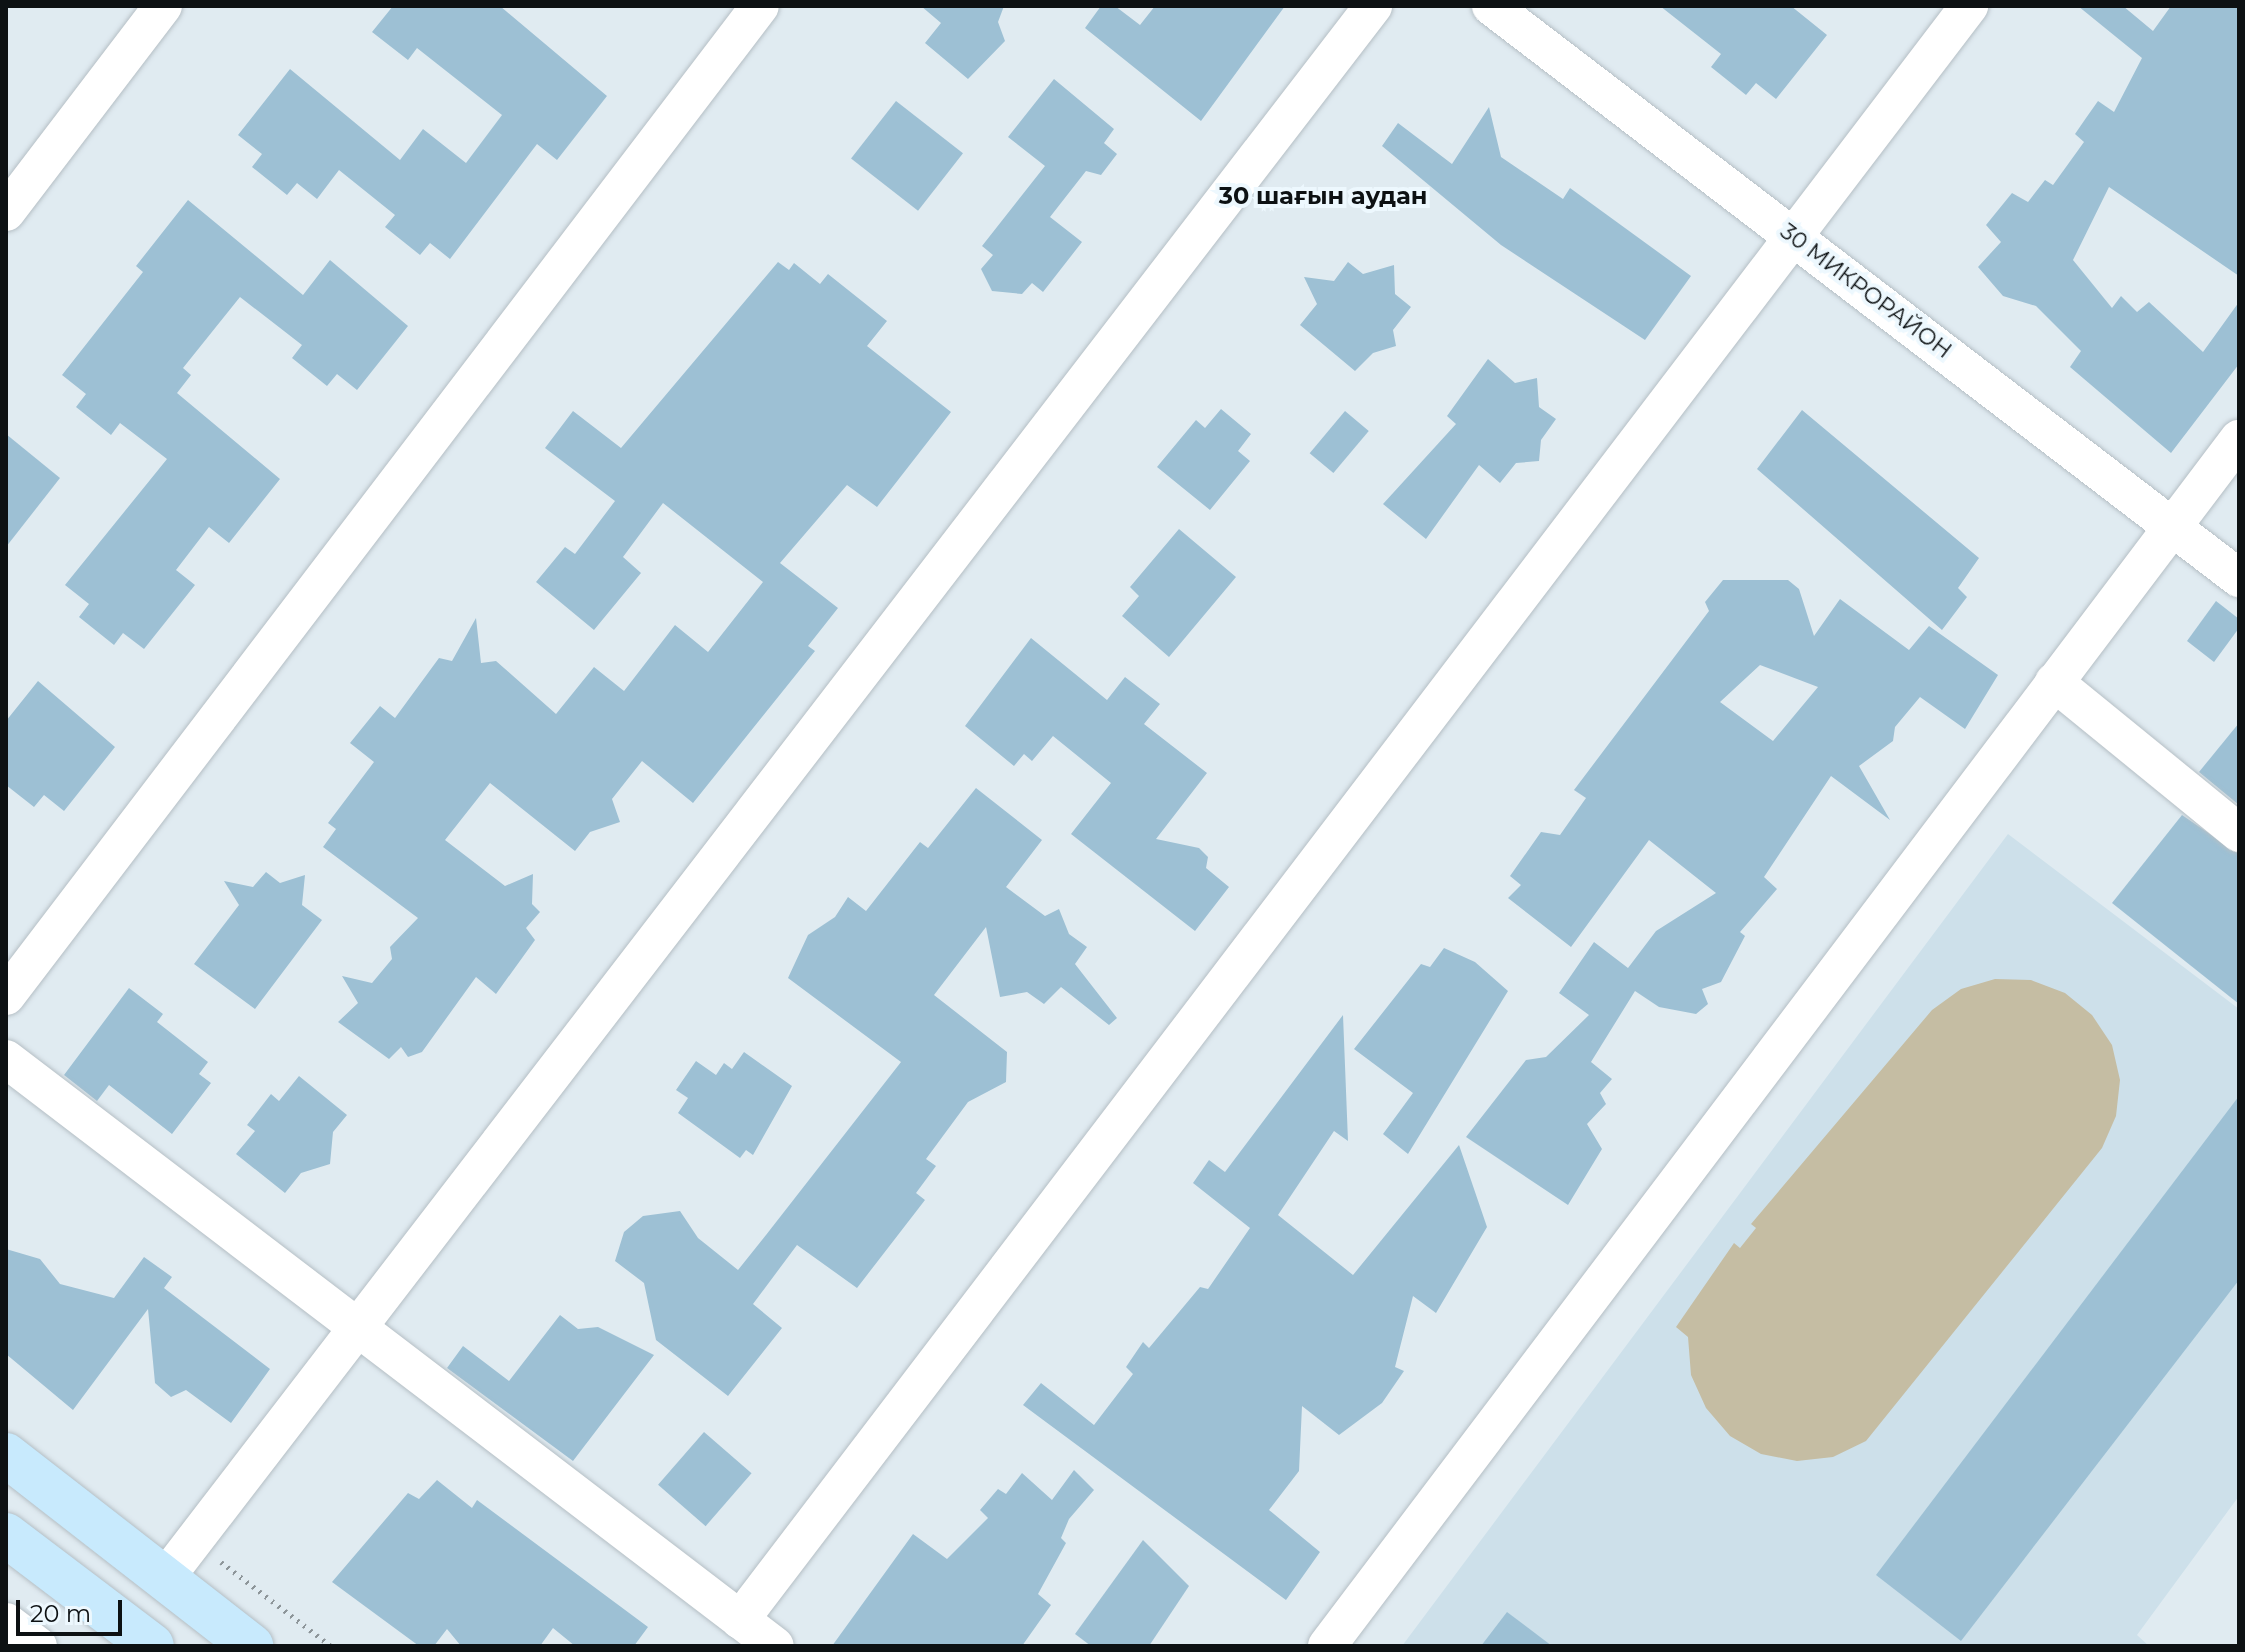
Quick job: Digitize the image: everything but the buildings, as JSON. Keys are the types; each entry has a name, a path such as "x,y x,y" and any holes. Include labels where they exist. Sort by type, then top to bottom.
{"main road":[{"path":"6,1455 251,1646"},
{"path":"6,1535 152,1646"}],"street":[{"path":"6,212 163,6"},
{"path":"6,996 760,6"},
{"path":"166,1577 196,1544 353,1324 1373,6"},
{"name":"30 МИКРОРАЙОН","path":"1491,6 2239,578"},
{"path":"740,1620 1969,6"},
{"path":"1327,1646 2239,439"},
{"path":"2054,682 2239,833"},
{"path":"6,1059 775,1646"},
{"path":"6,1622 38,1646"}],"path":[{"path":"196,1544 331,1646"}],"shaded area":[{"path":"2008,834 2239,1009 2239,1496 2137,1635 2149,1646 1402,1646"},
{"path":"1995,979 2031,980 2065,993 2092,1015 2112,1045 2120,1080 2116,1116 2102,1148 1866,1441 1833,1457 1797,1461 1761,1454 1730,1436 1706,1408 1691,1375 1688,1337 1676,1327 1734,1243 1740,1248 1756,1228 1751,1224 1932,1010 1961,989"}],"district":[{"name":"30 шағын аудан","path":"1323,196"}]}
